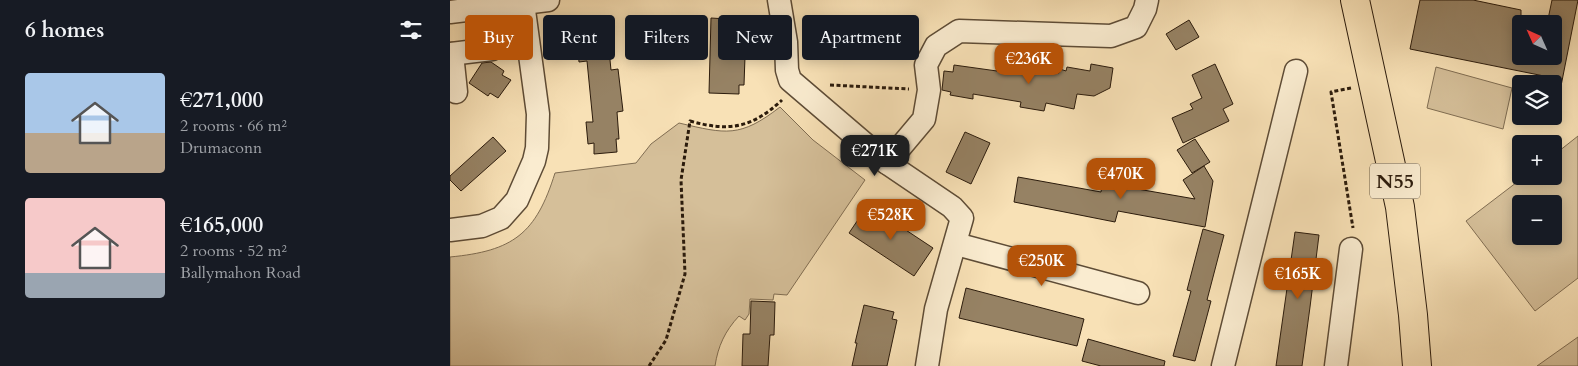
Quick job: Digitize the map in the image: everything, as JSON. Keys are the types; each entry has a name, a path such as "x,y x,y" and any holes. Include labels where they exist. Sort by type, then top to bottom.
{"main road":[{"name":"N55","path":"1354,0 1374,83 1400,207 1417,366"}],"street":[{"path":"450,12 548,0"},
{"path":"779,0 786,42 787,70 790,80 887,163 943,200 960,214 962,218 936,309 927,366"},
{"path":"887,163 924,119 929,90 926,66 936,46 959,31 1111,36 1136,27 1145,9 1147,0"},
{"path":"450,230 482,226 501,218 517,200 534,162 537,148 538,114 522,3"},
{"path":"456,92 451,54 465,52"},
{"path":"1223,366 1296,71"},
{"path":"956,244 1138,293"},
{"path":"1336,366 1351,249"}],"path":[{"path":"1351,249 1354,225 1331,92 1374,83"},
{"path":"649,366 666,340 685,274 681,180 690,121 714,128 733,128 748,123 776,106 797,86 802,84 929,90"}],"shaded area":[{"path":"1436,67 1512,88 1503,129 1427,108"},
{"path":"780,107 813,140 865,180 787,295 774,294 773,300 750,299 749,314 745,320 739,316 726,333 720,345 715,366 450,366 450,257 490,250 506,244 519,236 530,225 539,211 548,194 555,173 636,163 651,144 679,123 709,130 732,131 754,124"},
{"path":"1578,136 1578,278 1535,311 1466,221 1513,185 1562,185 1562,149"},
{"path":"1578,337 1578,366 1537,366"}],"building":[{"path":"1420,0 1473,0 1521,10 1521,15 1512,15 1512,65 1562,65 1562,15 1549,15 1552,0 1578,0 1562,81 1562,75 1539,75 1410,49"},
{"path":"711,18 718,18 718,60 745,60 744,85 739,85 739,94 709,93"},
{"path":"1189,20 1199,37 1176,50 1166,34"},
{"path":"579,60 610,60 611,70 618,69 623,111 617,112 619,139 616,139 617,152 594,154 594,143 588,144 586,122 593,122 587,61 579,62"},
{"path":"491,62 504,71 502,75 511,80 498,98 490,93 488,96 469,83 482,63"},
{"path":"1091,64 1113,68 1110,88 1094,96 1077,94 1074,109 1046,103 1044,111 1020,107 1021,102 973,94 973,99 950,95 951,92 942,90 944,71 953,72 954,65 997,71 997,67 1029,72 1036,72 1036,69 1059,73 1060,69 1066,71 1067,67 1090,71"},
{"path":"1215,64 1233,104 1223,109 1229,121 1183,143 1172,118 1193,109 1190,104 1202,98 1192,75"},
{"path":"965,132 990,143 971,184 946,172"},
{"path":"493,137 506,151 461,191 450,180 450,176"},
{"path":"1195,139 1210,162 1192,173 1177,150"},
{"path":"1204,166 1213,181 1205,227 1118,211 1115,222 1014,202 1018,177 1101,192 1102,185 1125,190 1126,187 1195,199 1183,180"},
{"path":"868,205 933,248 914,276 849,233"},
{"path":"1203,229 1224,235 1207,300 1211,301 1195,361 1173,356 1191,291 1187,290"},
{"path":"1295,232 1319,235 1302,366 1276,366"},
{"path":"966,288 1084,319 1077,346 959,318"},
{"path":"751,301 775,302 774,335 770,335 768,366 742,366 743,334 750,334"},
{"path":"864,305 894,312 892,319 897,320 887,366 852,366"},
{"path":"1088,339 1165,361 1164,366 1101,366 1082,361"}]}
